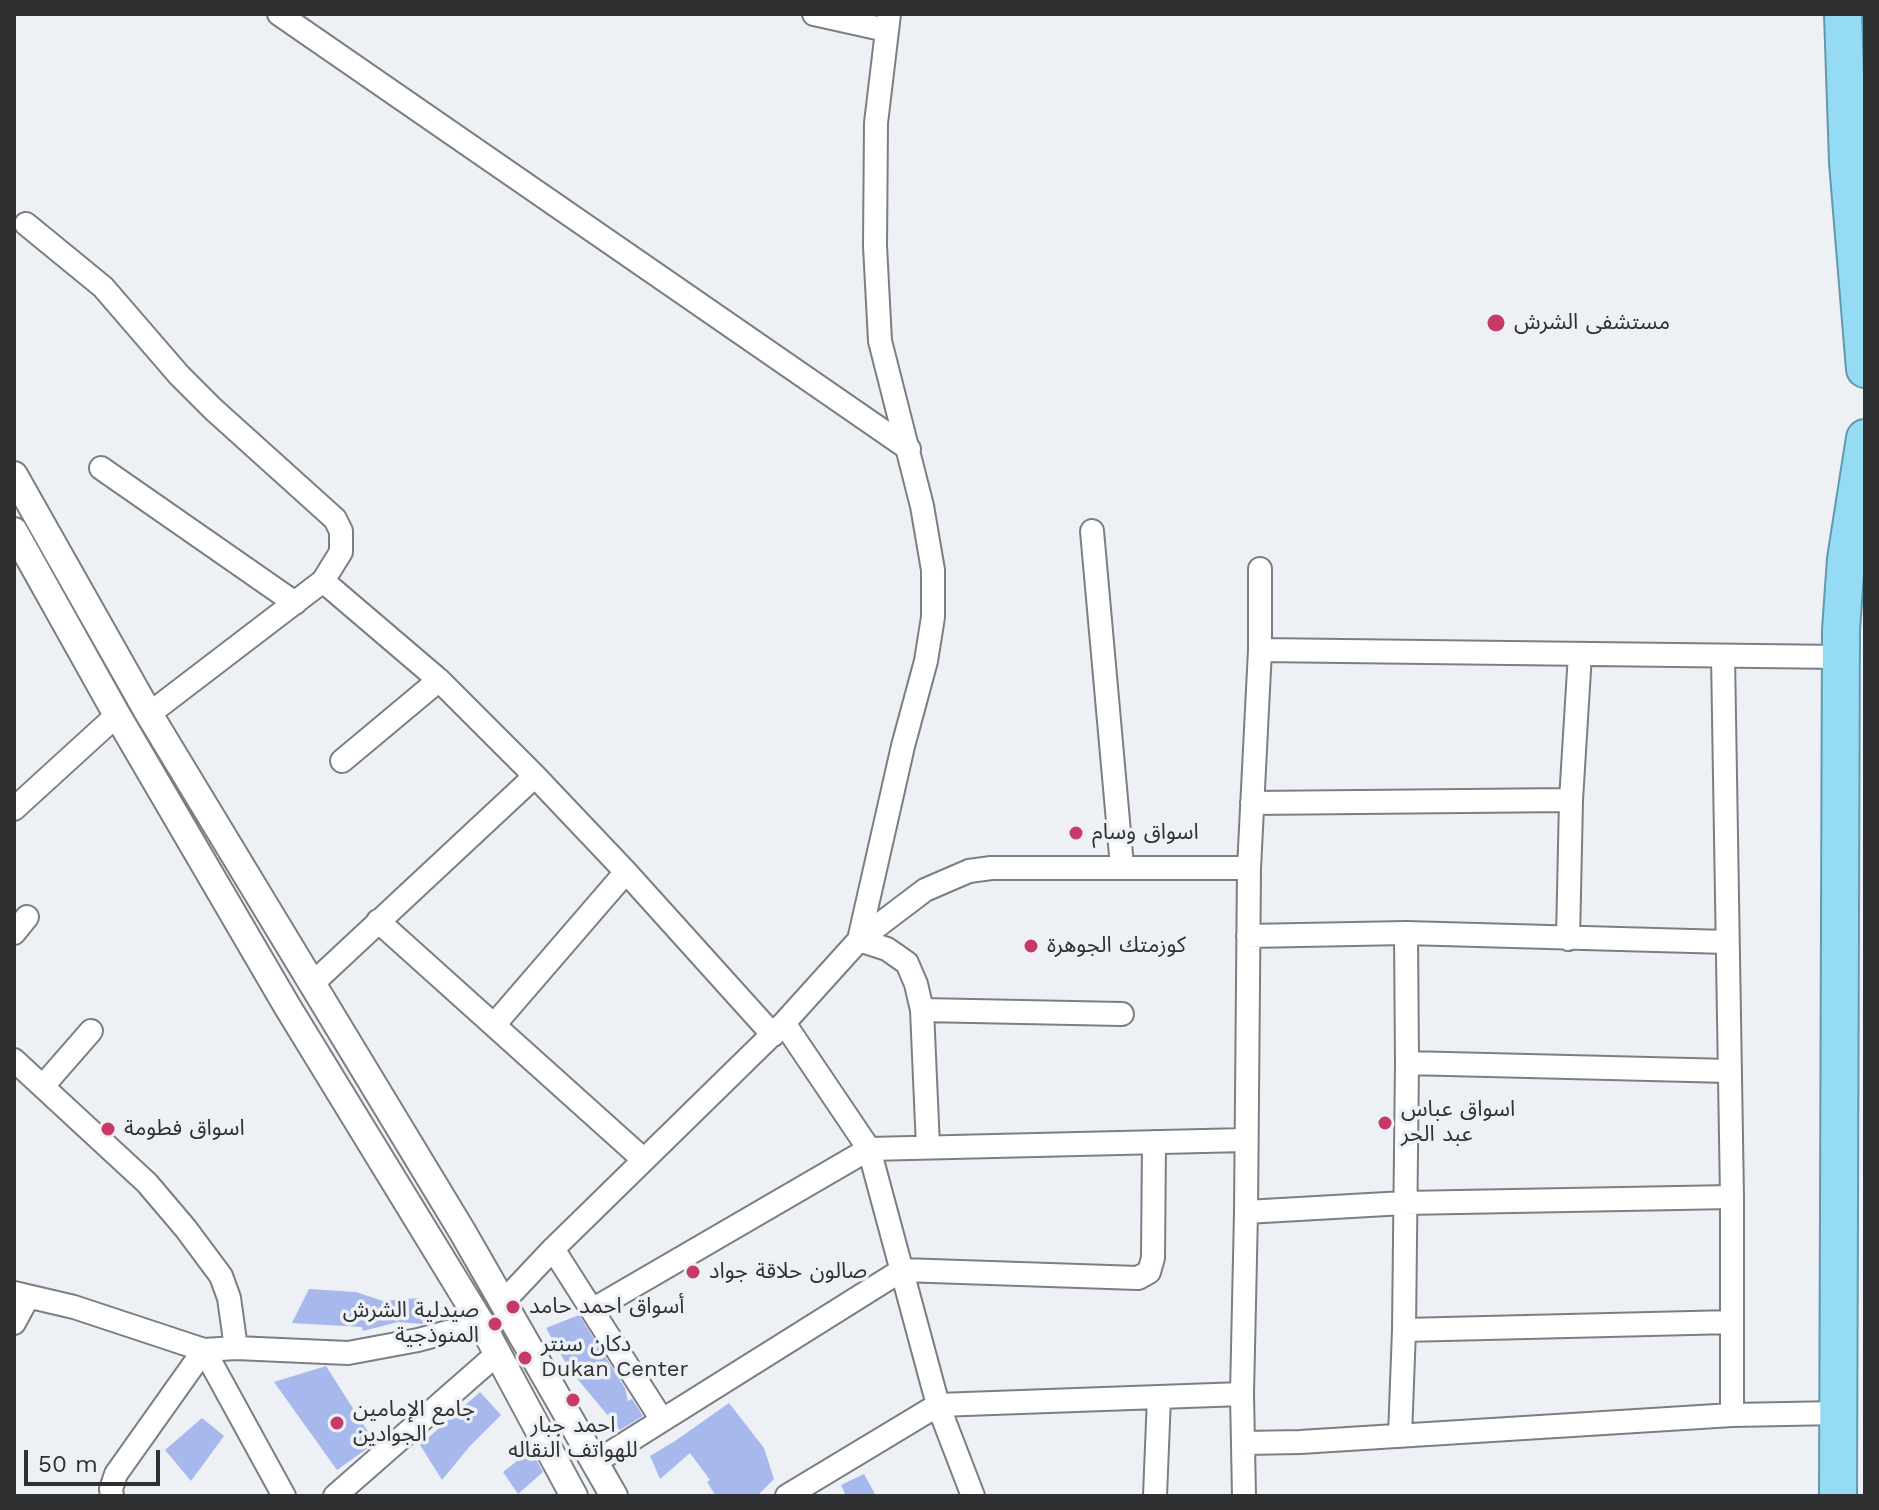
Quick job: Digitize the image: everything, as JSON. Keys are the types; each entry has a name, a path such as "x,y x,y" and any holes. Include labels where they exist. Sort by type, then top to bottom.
{"highway":[{"path":"1843,29 1848,162 1865,369"},
{"path":"1838,1496 1841,657 1846,559 1865,438"}],"street":[{"path":"814,14 887,22 876,123 876,262 880,341 909,449 933,570 933,617 926,661 903,746 859,940"},
{"path":"1820,14 1843,29"},
{"path":"291,17 909,449"},
{"path":"26,224 103,287 205,401 335,519 341,531 343,546 323,581 149,714"},
{"path":"101,468 295,603"},
{"path":"14,475 149,714 504,1301 614,1496"},
{"path":"14,531 287,1006 481,1323 574,1496"},
{"path":"1092,531 1122,866"},
{"path":"1244,1496 1242,1394 1249,868 1260,650 1260,569"},
{"path":"323,581 439,680 535,776 778,1029 869,1149 938,1405 973,1496"},
{"path":"1260,650 1841,657"},
{"path":"1568,939 1571,800 1580,654"},
{"path":"1723,656 1732,1197 1732,1415"},
{"path":"342,761 439,680"},
{"path":"14,809 117,715"},
{"path":"312,984 535,776"},
{"path":"170,806 195,790"},
{"path":"1252,803 1571,800"},
{"path":"504,1301 778,1029 859,940 925,890 969,871 991,868 1249,868"},
{"path":"494,1025 626,872"},
{"path":"378,921 644,1160"},
{"path":"1248,936 1406,933 1727,942"},
{"path":"1400,1436 1404,1330 1406,933"},
{"path":"859,940 887,949 907,963 916,984 922,1010 928,1147"},
{"path":"922,1010 1122,1014"},
{"path":"43,1086 91,1031"},
{"path":"14,1060 147,1183 186,1229 221,1276 229,1298 236,1348"},
{"path":"1407,1063 1730,1071"},
{"path":"592,1310 869,1149 1245,1140"},
{"path":"594,1463 902,1270 1138,1278 1149,1272 1153,1258 1154,1142"},
{"path":"1246,1212 1404,1203 1732,1197"},
{"path":"553,1249 662,1420"},
{"path":"14,1323 21,1295 74,1307 204,1350 236,1348 348,1353 418,1340 481,1323"},
{"path":"1404,1330 1732,1322"},
{"path":"112,1496 116,1474 204,1350"},
{"path":"204,1350 284,1496"},
{"path":"335,1496 497,1354"},
{"path":"787,1496 938,1405 1242,1394"},
{"path":"1155,1496 1159,1397"},
{"path":"1244,1443 1732,1415 1839,1413"},
{"path":"547,1446 575,1429"}],"building":[{"path":"309,1289 356,1292 383,1301 419,1298 423,1324 398,1322 363,1331 362,1327 292,1323"},
{"path":"579,1315 625,1388 628,1401 632,1399 643,1416 620,1430 569,1369 546,1328"},
{"path":"326,1366 375,1443 337,1470 274,1382"},
{"path":"480,1392 501,1415 442,1480 420,1445"},
{"path":"729,1403 764,1448 774,1479 757,1496 716,1496 707,1482 710,1480 690,1453 660,1479 650,1456"},
{"path":"202,1418 224,1436 191,1481 165,1450"},
{"path":"531,1450 543,1472 518,1494 503,1472"},
{"path":"864,1474 876,1496 846,1496 841,1485"}],"place":[{"name":"مستشفى الشرش","path":"1496,323"},
{"name":"اسواق وسام","path":"1076,833"},
{"name":"كوزمتك الجوهرة","path":"1031,946"},
{"name":"اسواق عباس عبد الحر","path":"1385,1123"},
{"name":"اسواق فطومة","path":"108,1129"},
{"name":"صالون حلاقة جواد","path":"693,1272"},
{"name":"أسواق احمد حامد","path":"513,1307"},
{"name":"صيدلية الشرش المنوذجية","path":"495,1324"},
{"name":"دكان سنتر Dukan Center","path":"525,1358"},
{"name":"احمد جبار للهواتف النقاله","path":"573,1400"},
{"name":"جامع الإمامين الجوادين","path":"337,1423"}]}
